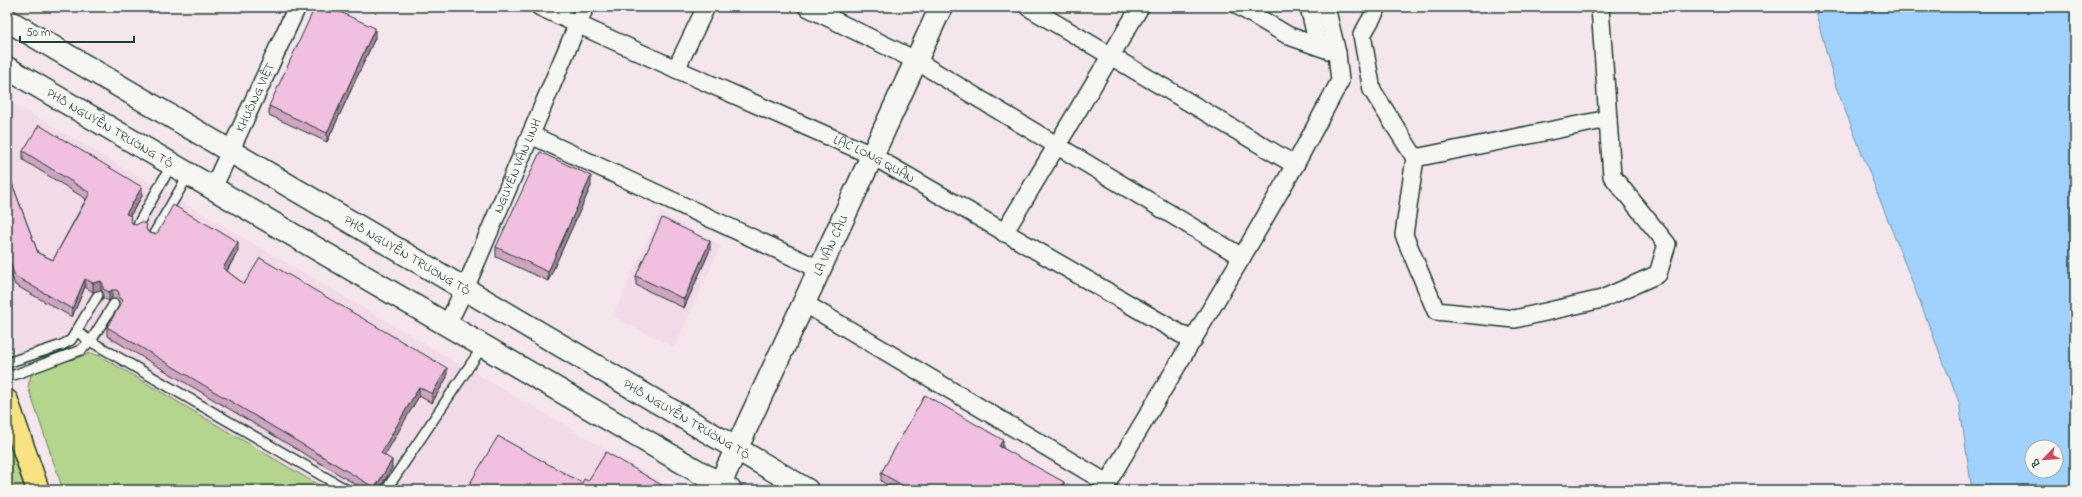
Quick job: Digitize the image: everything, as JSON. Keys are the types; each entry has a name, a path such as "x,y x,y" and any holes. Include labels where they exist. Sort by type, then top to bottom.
{"main road":[{"path":"7,401 38,490"}],"street":[{"name":"KHUÔNG VIỆT","path":"213,188 297,7"},
{"name":"LẠC LONG QUÂN","path":"540,7 871,155 1193,341"},
{"name":"NGUYỄN VĂN LINH","path":"447,325 465,289 585,7"},
{"path":"676,69 706,7"},
{"path":"807,7 916,60 1242,257"},
{"name":"LA VĂN CẦU","path":"725,487 737,449 871,155 941,7"},
{"path":"1028,7 1295,165"},
{"path":"1004,233 1140,7"},
{"path":"1240,7 1289,36 1337,53"},
{"path":"1309,7 1318,45"},
{"path":"804,303 1105,486 1242,257 1295,165 1340,81 1337,53 1326,7"},
{"path":"1378,7 1362,35 1372,90 1415,158 1404,235 1436,311 1515,319 1602,299 1658,274 1667,244 1612,176 1600,7"},
{"name":"PHỐ NGUYỄN TRƯỜNG TỘ","path":"7,20 807,490"},
{"name":"PHỐ NGUYỄN TRƯỜNG TỘ","path":"7,68 725,487"},
{"path":"1415,158 1608,119"},
{"path":"531,135 819,269"}],"lane":[{"path":"136,228 180,169"},
{"path":"152,237 180,169"},
{"path":"7,363 62,345 71,340 98,295"},
{"path":"7,375 14,375 81,350 90,341 114,304"},
{"path":"76,331 90,341 347,490"},
{"path":"386,490 483,346"}],"shaded area":[{"path":"7,100 676,490 327,490 91,353 32,372 28,387 7,327"},
{"path":"660,212 721,246 674,347 613,316"}],"green space":[{"path":"91,353 100,356 327,490 63,490 28,387 32,372"},
{"path":"7,438 25,490 13,490 7,473"}],"water":[{"path":"1814,7 2075,7 2075,490 1972,490 1959,402 1836,87"}],"building":[{"path":"315,7 329,7 375,28 327,133 269,106"},
{"path":"39,125 142,187 126,214 131,216 130,220 133,224 136,225 141,222 147,225 146,229 149,233 155,234 158,232 173,205 238,242 223,268 244,284 260,258 447,368 432,394 419,387 381,453 392,460 375,488 107,327 123,300 119,298 119,293 117,290 112,290 109,292 103,289 103,284 101,281 93,283 85,279 72,309 15,276 7,255 7,170 38,253 53,260 90,193 23,151"},
{"path":"540,152 591,176 548,272 496,247"},
{"path":"662,218 710,241 684,299 636,276"},
{"path":"925,395 1003,440 999,446 1064,482 1059,490 911,490 881,473"},
{"path":"498,436 582,483 584,479 588,481 606,452 670,490 466,490"}]}
